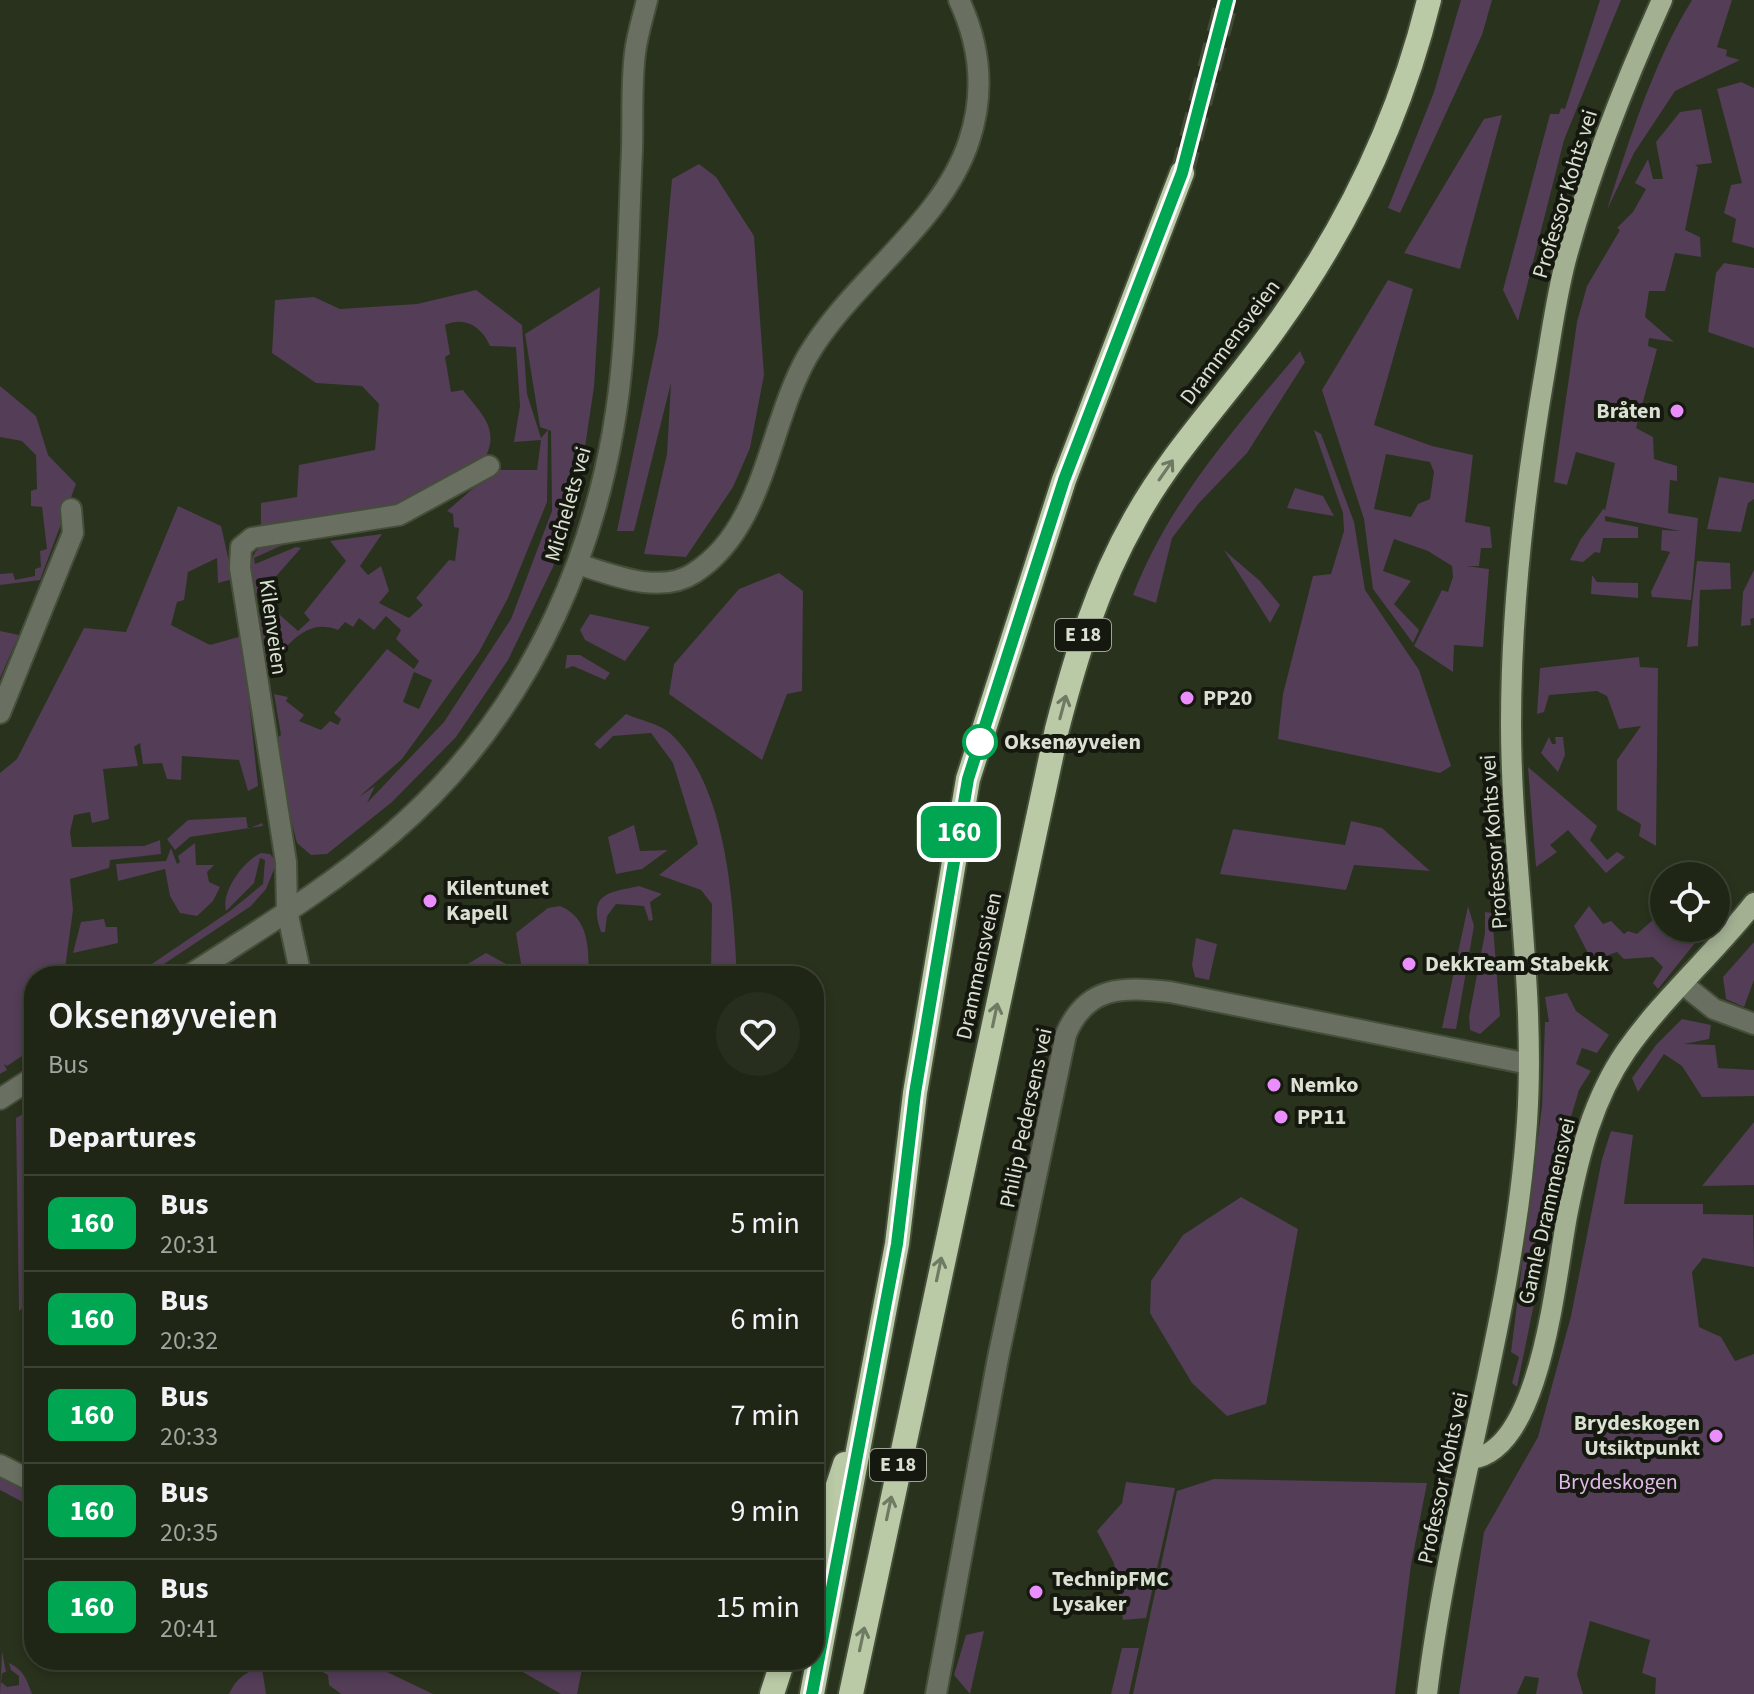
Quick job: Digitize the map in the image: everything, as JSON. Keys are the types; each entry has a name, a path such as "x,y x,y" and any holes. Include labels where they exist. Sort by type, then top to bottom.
{"highway":[{"name":"Drammensveien","path":"851,1694 1047,775 1080,643 1116,554 1153,489 1277,327 1338,228 1391,118 1429,0"},
{"name":"Drammensveien","path":"824,1631 897,1244 915,1093 968,779 1064,480 1182,173"},
{"name":"E 18","path":"824,1528 870,1390"},
{"path":"772,1694 780,1670"},
{"name":"Drammensveien","path":"812,1694 817,1670"}],"main road":[{"name":"Professor Kohts vei","path":"1427,1694 1518,1215 1529,1064 1511,724 1518,578 1528,481 1567,256 1610,125 1662,0"},
{"name":"Gamle Drammensvei","path":"1471,1459 1486,1457 1506,1440 1520,1421 1530,1396 1576,1172 1597,1104 1627,1051 1754,903"}],"street":[{"name":"Michelets vei","path":"287,911 391,834 457,768 517,690 549,633 578,564 607,461 617,403 635,52 647,0"},
{"path":"578,564 652,583 668,584 696,572 728,542 742,520 785,405 808,355 854,293 936,201 959,166 976,113 979,76 972,32 959,0"},
{"name":"Kilenveien","path":"299,966 287,911 286,862 240,568 241,547 252,538 399,515 489,466"},
{"path":"0,713 73,533 71,509"},
{"path":"203,966 287,911"},
{"path":"1684,985 1714,1009 1754,1024"},
{"name":"Philip Pedersens vei","path":"936,1694 998,1358 1066,1034 1075,1014 1090,1000 1121,989 1149,990 1207,998 1529,1064"},
{"path":"0,1099 24,1083"},
{"path":"0,1465 24,1477"}],"green space":[{"path":"1461,0 1492,0 1482,35 1400,213 1388,208 1434,92"},
{"path":"1600,0 1621,0 1564,140 1518,321 1503,290 1550,114 1559,114 1561,108 1565,109"},
{"path":"1692,0 1732,0 1717,47 1727,50 1726,56 1740,60 1675,91 1634,153 1607,210 1654,76"},
{"path":"1741,82 1754,88 1754,248 1732,242 1736,219 1724,213 1731,185 1742,183 1717,89"},
{"path":"1701,109 1712,163 1695,165 1698,167 1685,230 1700,237 1701,257 1675,253 1665,291 1649,291 1645,317 1674,342 1649,338 1648,346 1657,349 1636,428 1653,437 1654,459 1677,466 1677,481 1670,480 1668,513 1698,518 1691,600 1652,597 1651,592 1670,552 1661,550 1662,530 1680,531 1605,516 1605,521 1638,527 1638,538 1603,538 1600,553 1595,552 1583,562 1570,560 1581,539 1604,508 1605,511 1615,463 1576,452 1567,485 1554,482 1577,322 1587,286 1620,230 1617,228 1633,212 1646,189 1635,183 1648,159 1653,179 1663,179 1656,142 1680,112"},
{"path":"1502,115 1460,269 1404,253 1484,119"},
{"path":"699,164 716,177 754,236 764,375 750,448 733,487 686,557 644,554 667,454 671,383 634,531 617,531 658,335 672,179"},
{"path":"1724,263 1754,268 1754,348 1708,332 1716,273"},
{"path":"1388,280 1413,289 1374,425 1432,446 1473,455 1465,522 1490,527 1492,548 1481,548 1479,566 1466,566 1489,569 1483,647 1454,645 1453,672 1414,646 1442,590 1448,592 1453,577 1452,566 1428,551 1394,539 1383,571 1411,581 1394,604 1419,630 1413,643 1373,589 1364,519 1322,390","holes":["1386,454 1430,462 1434,472 1430,499 1418,504 1411,517 1374,509"]},
{"path":"600,287 594,387 579,487 553,567 508,660 456,737 392,802 327,854 311,855 297,843 283,789 275,739 281,735 274,694 288,697 286,701 304,715 299,721 321,730 330,721 338,725 341,719 334,713 387,649 414,669 419,661 396,639 401,630 386,616 374,630 359,618 353,627 345,622 338,630 317,627 307,630 268,666 259,617 270,606 298,631 310,620 304,613 346,561 330,541 382,534 360,566 368,575 381,566 389,591 379,603 409,618 423,605 416,598 449,560 455,561 459,528 454,527 453,514 447,511 494,470 537,470 541,440 514,442 520,406 516,347 490,346 478,329 466,323 445,325 450,354 445,357 451,392 463,390 482,415 490,432 488,451 482,463 398,509 321,521 261,525 261,503 297,497 299,465 375,450 379,404 362,386 316,383 272,353 275,300 314,297 340,309 417,304 476,290 522,325 527,394 541,438 548,430 547,502 508,598 479,652 402,759 359,797 375,786 367,803 444,722 511,619 552,511 551,431 540,427 525,334","holes":["414,672 432,680 419,709 403,702"]},
{"path":"1300,351 1305,362 1247,453 1199,503 1172,538 1156,603 1133,595 1165,528 1206,466"},
{"path":"0,386 36,416 48,455 76,484 40,580 0,585 0,574 13,573 15,580 35,576 35,569 41,567 40,551 47,549 42,507 31,506 31,491 37,489 36,455 22,441 0,437"},
{"path":"1314,430 1321,434 1354,522 1365,590 1419,670 1451,766 1440,773 1278,739 1283,694 1313,576 1331,574 1344,531 1343,513"},
{"path":"1719,477 1754,483 1754,499 1748,503 1741,532 1707,529"},
{"path":"1295,488 1323,496 1334,516 1287,508"},
{"path":"178,506 221,526 233,579 218,583 217,558 188,572 184,600 177,602 171,625 210,645 242,636 258,786 248,791 239,760 182,756 181,780 167,779 162,763 143,764 140,743 134,747 138,766 103,769 109,819 92,823 90,812 74,815 70,832 72,847 144,846 160,840 161,854 110,860 109,868 70,879 73,910 65,966 24,966 24,1055 7,1066 4,1064 7,1070 0,1074 0,773 17,759 84,628 126,632"},
{"path":"305,535 254,558 255,564 296,547 301,548 264,590 251,596 251,565 253,556 258,549 275,541"},
{"path":"1224,550 1260,581 1280,605 1270,623"},
{"path":"1697,561 1730,563 1731,589 1700,590 1698,646 1687,647"},
{"path":"1754,570 1754,618 1750,619 1751,625 1741,626 1743,592"},
{"path":"779,573 803,591 802,691 787,694 762,760 669,694 674,664 739,589"},
{"path":"1592,575 1597,582 1638,583 1638,598 1591,594"},
{"path":"590,614 650,627 625,661 585,640 580,630"},
{"path":"0,631 19,635 0,678"},
{"path":"567,655 580,655 610,673 605,680 573,666 565,669"},
{"path":"1639,657 1640,667 1658,668 1656,846 1639,836 1641,824 1617,810 1617,760 1641,726 1619,729 1607,696 1597,691 1549,695 1544,712 1537,714 1540,668"},
{"path":"626,714 667,731 690,757 705,784 724,848 736,966 711,966 712,904 701,890 659,875 698,844 673,763 651,733 613,736 600,749 594,744"},
{"path":"1549,737 1552,744 1556,744 1555,737 1563,737 1565,755 1558,772 1541,753"},
{"path":"1528,767 1597,826 1590,840 1607,860 1617,852 1625,857 1606,873 1568,830 1550,845 1557,852 1536,867"},
{"path":"246,817 248,828 190,837 175,850 167,839 188,820"},
{"path":"1351,821 1382,828 1430,871 1354,865 1346,890 1220,874 1233,829 1345,845"},
{"path":"634,825 640,851 668,850 642,869 616,874 608,837"},
{"path":"195,843 196,865 214,865 207,872 209,882 220,887 213,901 197,916 180,913 170,896 165,869 118,881 116,864 166,861 171,848 177,864 180,862 178,856"},
{"path":"261,853 270,854 277,862 266,889 251,906 161,966 149,966 230,911 263,884 265,860 260,858 254,883 226,911 230,886"},
{"path":"639,886 662,894 650,902 653,920 649,921 644,906 616,904 607,916 605,932 601,932 597,910 603,897"},
{"path":"560,906 577,918 585,935 588,966 521,966 516,933 548,908"},
{"path":"1468,906 1474,926 1456,1029 1442,1028"},
{"path":"1589,906 1603,924 1611,921 1624,934 1628,931 1637,934 1650,922 1650,942 1696,942 1658,989 1653,983 1663,967 1653,957 1624,959 1617,952 1592,961 1574,926"},
{"path":"1485,912 1492,913 1500,1016 1480,1034 1470,1030 1469,1017 1485,933"},
{"path":"104,919 106,927 117,927 118,943 73,953 81,922"},
{"path":"1196,938 1217,944 1209,980 1195,977 1192,965"},
{"path":"1754,942 1754,980 1744,1007 1726,999 1723,977"},
{"path":"486,953 508,966 464,966"},
{"path":"1567,993 1576,1011 1609,1035 1597,1053 1582,1048 1576,1064 1591,1071 1579,1090 1565,1137 1567,1143 1517,1387 1512,1383 1519,1357 1511,1352 1542,1106 1545,1022 1549,1022 1545,997"},
{"path":"1682,1019 1711,1025 1709,1039 1684,1044 1715,1045 1718,1068 1754,1070 1754,1096 1702,1097 1682,1066 1664,1054 1638,1092 1632,1078 1656,1045"},
{"path":"24,1114 24,1306 19,1311 16,1118"},
{"path":"1754,1122 1754,1185 1702,1186"},
{"name":"Brydeskogen","path":"1611,1131 1633,1135 1624,1204 1703,1204 1703,1214 1753,1215 1754,1267 1703,1258 1692,1272 1699,1327 1721,1337 1735,1361 1754,1354 1754,1694 1655,1694 1656,1678 1642,1673 1650,1640 1590,1621 1577,1674 1583,1694 1536,1694 1539,1678 1525,1676 1517,1694 1459,1694 1484,1532 1538,1437 1571,1316 1602,1159"},
{"path":"1241,1197 1298,1229 1266,1404 1227,1416 1192,1383 1150,1313 1151,1281 1183,1235"},
{"path":"0,1476 24,1489 24,1503 0,1490"},
{"path":"1214,1479 1427,1483 1411,1565 1395,1694 1133,1694 1177,1491"},
{"path":"1126,1482 1175,1488 1146,1618 1123,1620 1114,1563 1097,1531 1122,1503"},
{"path":"984,1631 970,1694 954,1675 966,1635"},
{"path":"1122,1648 1139,1648 1129,1694 1111,1694"},
{"path":"2,1651 6,1672 2,1673 1,1682 7,1687 19,1685 19,1676 11,1670 9,1663 21,1672 32,1694 0,1694"},
{"path":"262,1670 266,1694 229,1694 234,1684 251,1671"},
{"path":"319,1670 383,1670 433,1694 341,1694 329,1685 328,1675"},
{"path":"519,1670 582,1670 577,1694 561,1694"}],"tunnel":[{"path":"1182,173 1227,0"}],"bus line":[{"name":"160","path":"824,1639 897,1244 915,1093 968,779 1064,480 1182,173 1227,0"},
{"name":"160","path":"812,1694 817,1670"}],"place":[{"name":"Bråten","path":"1677,411"},
{"name":"PP20","path":"1187,698"},
{"name":"Oksenøyveien","path":"980,742"},
{"name":"Kilentunet Kapell","path":"430,901"},
{"name":"DekkTeam Stabekk","path":"1409,964"},
{"name":"Nemko","path":"1274,1085"},
{"name":"PP11","path":"1281,1117"},
{"name":"Brydeskogen Utsiktpunkt","path":"1716,1436"},
{"name":"TechnipFMC Lysaker","path":"1036,1592"}]}
